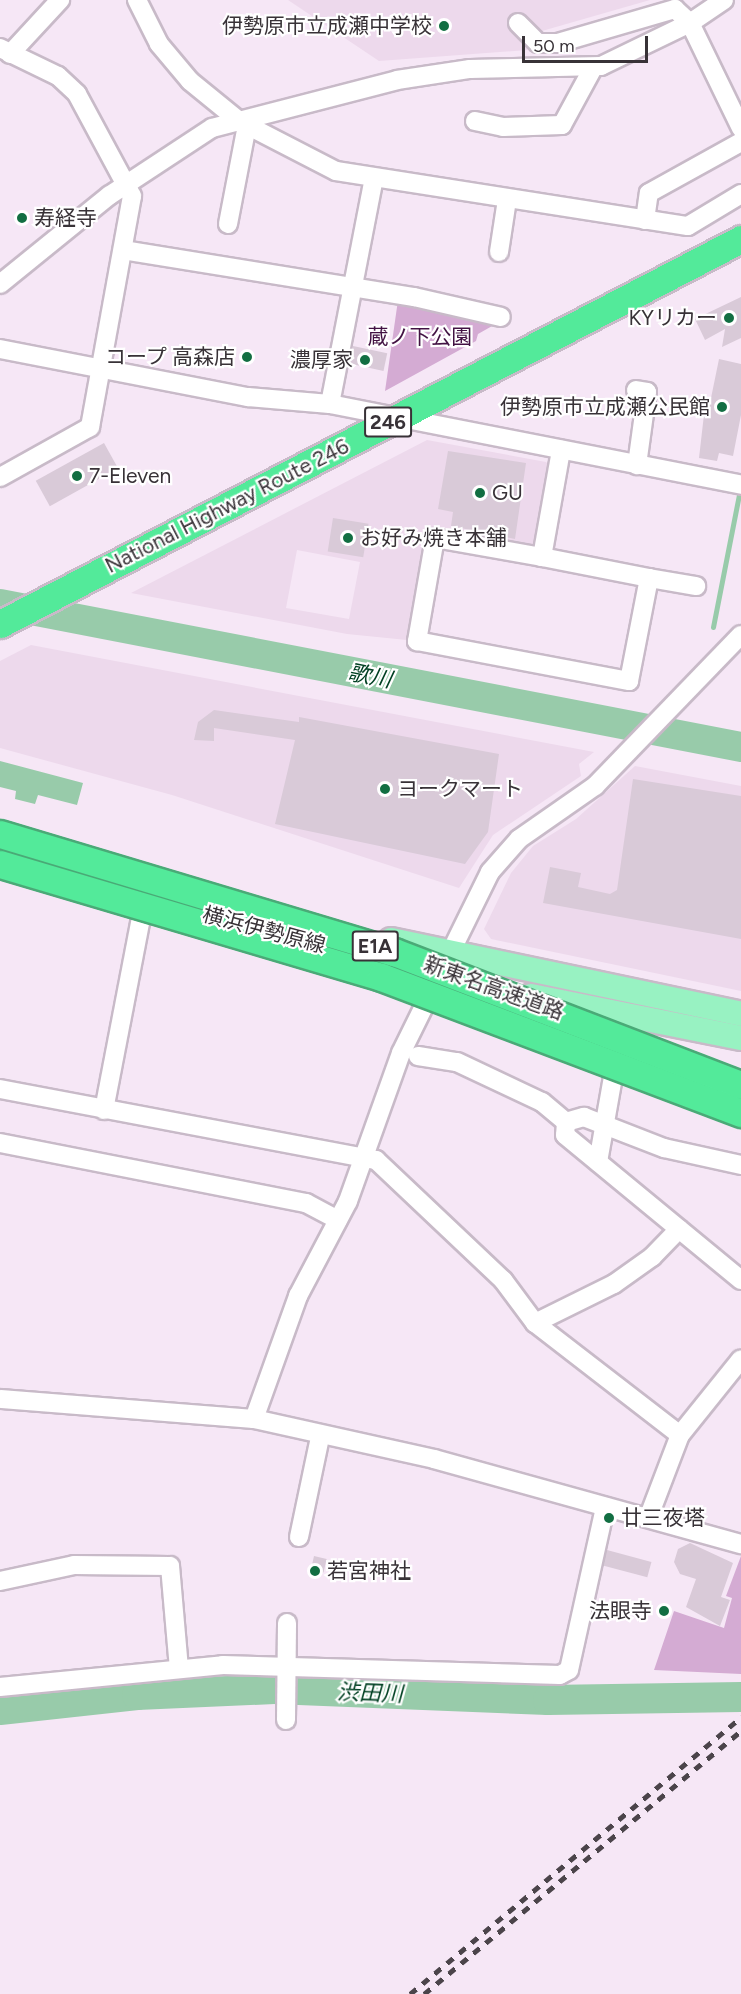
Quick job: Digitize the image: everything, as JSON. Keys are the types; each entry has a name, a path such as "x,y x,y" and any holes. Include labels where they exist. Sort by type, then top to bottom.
{"highway":[{"name":"National Highway Route 246","path":"0,624 741,239"},
{"name":"新東名高速道路","path":"0,835 394,952 741,1085"},
{"name":"新東名高速道路","path":"0,864 381,977 741,1113"}],"main road":[{"name":"横浜伊勢原線","path":"0,835 448,955 741,1014"},
{"name":"横浜伊勢原線","path":"0,857 437,977 741,1038"}],"street":[{"path":"0,477 86,432 101,369 132,196 77,94 58,76 5,51 60,0"},
{"path":"137,0 159,44 190,81 243,123 316,164 374,178 688,226 741,194"},
{"path":"0,284 28,256 126,184 212,128 243,123 397,80 470,69 593,68 690,23 724,0"},
{"path":"518,23 538,43 558,42 668,9 690,23 741,128"},
{"path":"475,121 503,127 562,129 593,68"},
{"path":"228,224 243,123"},
{"path":"645,220 650,193 741,142"},
{"path":"330,404 374,178"},
{"path":"499,252 507,200"},
{"path":"123,250 353,287 501,317"},
{"path":"0,349 248,397 330,404 741,485"},
{"path":"637,465 647,392"},
{"path":"542,557 561,450"},
{"path":"649,578 629,681 417,641 435,538 696,586"},
{"path":"254,1419 292,1311 338,1220 388,1085 437,977 503,854 587,792 635,746 741,634"},
{"path":"104,1110 145,898"},
{"path":"598,1162 625,1015"},
{"path":"418,1056 468,1066 542,1102 566,1122"},
{"path":"0,1089 363,1156 388,1169 503,1280 535,1323 680,1435"},
{"path":"566,1122 578,1117 664,1148 741,1165"},
{"path":"566,1122 565,1135 741,1280"},
{"path":"0,1143 306,1203 338,1220"},
{"path":"535,1323 606,1289 652,1257 679,1229"},
{"path":"650,1516 680,1435 741,1359"},
{"path":"0,1399 254,1419 320,1437 434,1459 605,1507 650,1516 741,1544"},
{"path":"299,1537 320,1437"},
{"path":"0,1687 179,1668 560,1675 569,1670 605,1507"},
{"path":"1,1578 74,1565 170,1566 179,1668"},
{"path":"286,1720 287,1623"}],"shaded area":[{"name":"伊勢原市立成瀬中学校","path":"288,0 650,0 535,33 527,50 379,61"},
{"path":"427,440 546,462 551,468 538,544 531,548 430,529 407,640 347,634 131,593","holes":["297,550 360,562 349,619 286,608"]},
{"path":"31,645 594,752 579,764 581,776 493,835 459,888 172,795 0,748 0,661"},
{"path":"0,761 83,783 77,805 38,795 35,804 15,799 16,791 0,787"},
{"path":"635,766 741,786 741,991 491,939 484,929 511,873 533,846 576,819"}],"green space":[{"name":"蔵ノ下公園","path":"398,300 501,321 478,334 476,341 385,391"},
{"path":"741,1556 741,1674 654,1670 674,1611 724,1628 732,1598 726,1596"}],"building":[{"path":"741,297 741,338 722,347 725,329 705,340 695,319"},
{"path":"353,346 387,353 383,371 349,364"},
{"name":"伊勢原市立成瀬公民館","path":"719,359 741,364 741,415 733,456 719,453 717,461 699,458 706,397 711,398"},
{"path":"104,443 118,468 50,506 36,481"},
{"path":"448,451 526,463 515,539 451,526 453,512 438,509"},
{"name":"お好み焼き本舗","path":"333,518 369,524 363,557 328,552"},
{"path":"214,710 299,722 299,717 499,754 488,832 465,864 275,824 295,740 214,728 214,741 194,740 198,722"},
{"path":"633,779 741,796 741,939 543,903 550,867 581,873 578,887 610,894 617,890"},
{"path":"690,1543 733,1563 721,1597 730,1600 720,1626 686,1607 696,1579 680,1574 674,1562 678,1549"},
{"path":"607,1550 651,1562 647,1577 603,1565"},
{"path":"314,1556 327,1559 324,1573 311,1570"}],"waterway":[{"path":"713,627 740,490"},
{"name":"歌川","path":"0,604 741,747"},
{"name":"渋田川","path":"0,1710 137,1695 274,1689 548,1700 741,1697"}],"railway":[{"path":"410,1994 741,1717"},
{"path":"424,1994 741,1731"}],"place":[{"name":"伊勢原市立成瀬中学校","path":"444,26"},
{"name":"寿経寺","path":"22,218"},
{"name":"KYリカー","path":"729,318"},
{"name":"コープ 高森店","path":"247,357"},
{"name":"濃厚家","path":"365,360"},
{"name":"伊勢原市立成瀬公民館","path":"722,407"},
{"name":"7-Eleven","path":"77,476"},
{"name":"GU","path":"480,493"},
{"name":"お好み焼き本舗","path":"348,538"},
{"name":"ヨークマート","path":"385,789"},
{"name":"廿三夜塔","path":"609,1518"},
{"name":"若宮神社","path":"315,1571"},
{"name":"法眼寺","path":"664,1611"}]}
